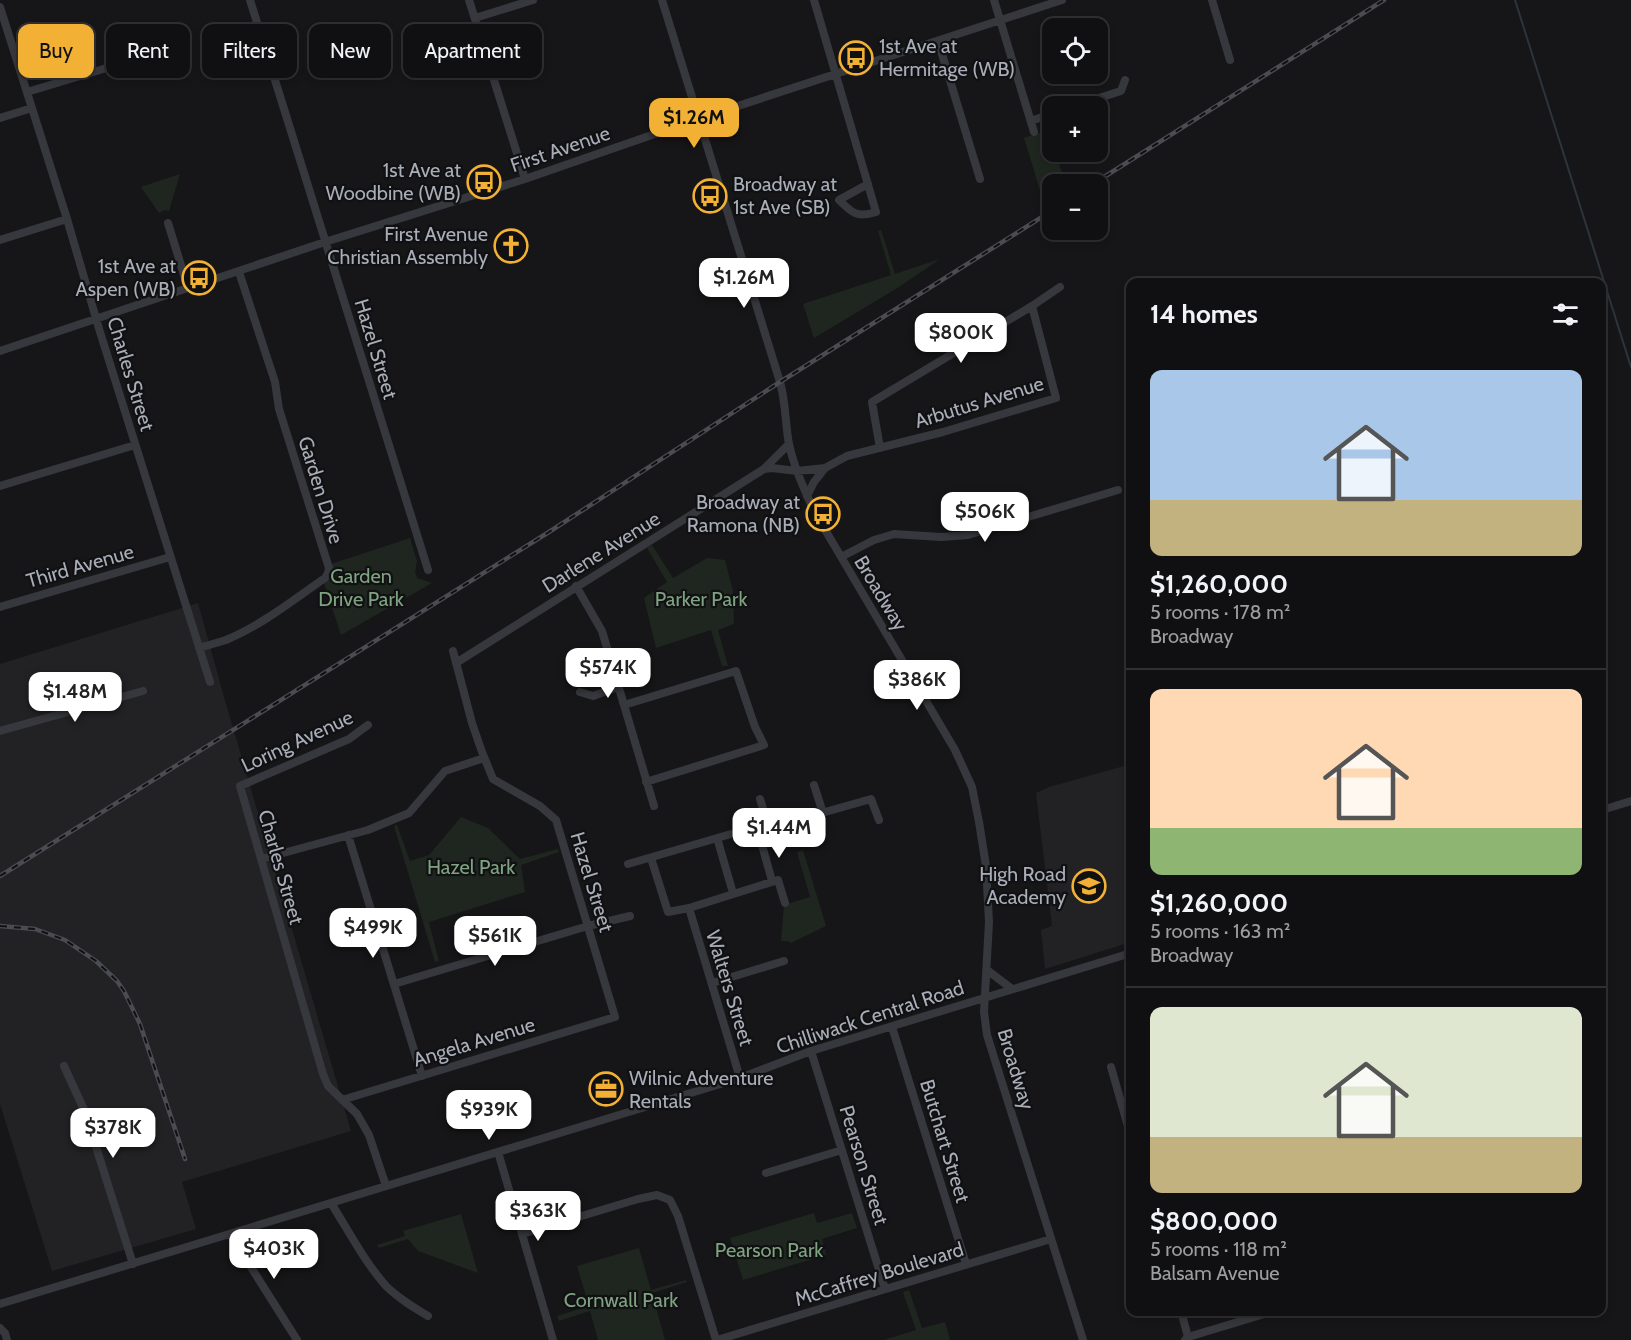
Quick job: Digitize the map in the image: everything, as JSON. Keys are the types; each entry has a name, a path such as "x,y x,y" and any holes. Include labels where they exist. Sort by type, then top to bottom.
{"street":[{"name":"Hazel Street","path":"250,0 428,570"},
{"path":"469,0 525,179"},
{"path":"475,18 533,0"},
{"name":"Broadway","path":"662,0 784,395 789,444 797,471 814,511 955,750 972,787 980,822 989,922 984,1016 987,1035 1083,1340"},
{"path":"814,0 836,74 868,184 876,212 863,216 850,212 839,200 868,184"},
{"path":"994,0 1034,132"},
{"name":"First Avenue","path":"0,351 1062,0"},
{"path":"1212,0 1230,60"},
{"name":"Charles Street","path":"0,7 210,682"},
{"path":"938,40 980,179"},
{"path":"27,92 106,68"},
{"path":"1105,96 1121,91 1125,80"},
{"path":"0,118 32,108"},
{"path":"1031,121 1042,117"},
{"path":"0,240 67,219"},
{"path":"168,223 188,288"},
{"name":"Garden Drive","path":"199,648 225,640 248,629 284,607 324,578 329,568 239,272"},
{"path":"880,448 872,402 1060,287"},
{"name":"Arbutus Avenue","path":"797,471 825,468 847,456 943,432 1056,398 1032,306"},
{"path":"0,486 135,444"},
{"name":"Darlene Avenue","path":"456,663 764,469 789,444"},
{"path":"807,496 825,468"},
{"path":"764,469 797,471"},
{"path":"841,557 874,540 894,534 941,537 968,535 1118,490"},
{"name":"Third Avenue","path":"0,606 170,556"},
{"path":"576,586 602,631 654,806"},
{"name":"Hazel Street","path":"453,651 472,723 493,779 540,806 556,820 615,1017"},
{"path":"624,705 736,671 755,727 764,745 646,782"},
{"path":"580,692 593,696 618,687"},
{"path":"0,731 143,691"},
{"name":"Loring Avenue","path":"240,786 349,739 368,726"},
{"path":"261,859 368,830 409,813 445,771 484,758"},
{"path":"814,785 823,813"},
{"name":"Charles Street","path":"240,786 323,1074 328,1086 357,1114 369,1135 386,1186"},
{"path":"760,799 770,828"},
{"path":"785,903 778,880 772,881 758,831 872,799 879,820"},
{"path":"1606,809 1631,801"},
{"path":"628,864 731,834"},
{"path":"348,835 422,1076"},
{"path":"717,838 733,893"},
{"name":"Walters Street","path":"651,858 668,912 689,908 772,881"},
{"name":"Walters Street","path":"689,908 740,1078"},
{"path":"394,984 588,926 630,916"},
{"name":"Chilliwack Central Road","path":"0,1304 740,1078 811,1051 1126,955"},
{"path":"711,983 784,961"},
{"path":"987,970 1012,989"},
{"name":"Angela Avenue","path":"342,1100 615,1017"},
{"name":"Butchart Street","path":"892,1027 966,1264"},
{"name":"Pearson Street","path":"811,1051 885,1289"},
{"path":"64,1066 85,1113 133,1264"},
{"path":"1111,1067 1126,1120"},
{"path":"766,1173 842,1150"},
{"path":"498,1152 553,1340"},
{"path":"522,1234 638,1199 657,1195 670,1200 678,1216 717,1340"},
{"path":"331,1203 359,1248 387,1286 410,1306 428,1316"},
{"path":"230,1234 297,1340"},
{"name":"McCaffrey Boulevard","path":"717,1340 1051,1239"},
{"path":"1182,1316 1186,1339 1258,1316"},
{"path":"0,1328 7,1340"}],"shaded area":[{"path":"198,603 351,1131 182,1182 196,1229 52,1271 0,1104 0,664"},
{"name":"High Road Academy","path":"1126,765 1126,944 1045,969 1041,930 1052,926 1036,793 1049,787"}],"green space":[{"path":"1042,132 1042,162 1058,162 1062,174 1042,174 1042,197 1024,138"},
{"path":"180,174 169,211 159,213 141,187"},
{"path":"881,230 895,274 940,259 899,287 814,338 803,304 891,275 878,231"},
{"name":"Garden Drive Park","path":"410,538 417,561 415,572 417,578 432,583 341,635 324,583 332,575 331,564"},
{"name":"Parker Park","path":"652,545 673,578 707,558 725,560 733,591 734,624 718,630 728,666 722,666 711,630 656,648 644,598 667,582 647,548"},
{"name":"Hazel Park","path":"461,817 488,828 520,859 558,849 559,852 521,865 525,892 429,922 439,961 435,962 394,826 397,825 410,861 429,855"},
{"path":"803,850 826,926 791,943 781,941 784,905 810,897 797,852"},
{"name":"Pearson Park","path":"814,1213 817,1223 852,1213 857,1228 822,1239 826,1255 743,1280 730,1238"},
{"path":"461,1214 478,1273 418,1251 408,1239 379,1248 377,1245 405,1236 403,1231"},
{"name":"Cornwall Park","path":"639,1248 651,1290 686,1280 687,1282 652,1293 665,1340 598,1340 590,1311 559,1321 557,1316 589,1306 577,1266"},
{"path":"909,1290 922,1328 945,1322 950,1340 884,1340 916,1330 903,1292"}],"waterway":[{"path":"1515,0 1603,278"},
{"path":"1606,288 1631,367"}],"railway":[{"path":"1108,175 1384,0"},
{"path":"0,876 549,532 780,382 1042,217"},
{"path":"0,926 35,929 65,940 96,961 117,981 140,1024 185,1159"}],"place":[{"name":"1st Ave at Hermitage (WB)","path":"856,58"},
{"name":"1st Ave at Woodbine (WB)","path":"484,182"},
{"name":"Broadway at 1st Ave (SB)","path":"710,196"},
{"name":"First Avenue Christian Assembly","path":"511,246"},
{"name":"1st Ave at Aspen (WB)","path":"199,278"},
{"name":"Broadway at Ramona (NB)","path":"823,514"},
{"name":"High Road Academy","path":"1089,886"},
{"name":"Wilnic Adventure Rentals","path":"606,1089"}]}
